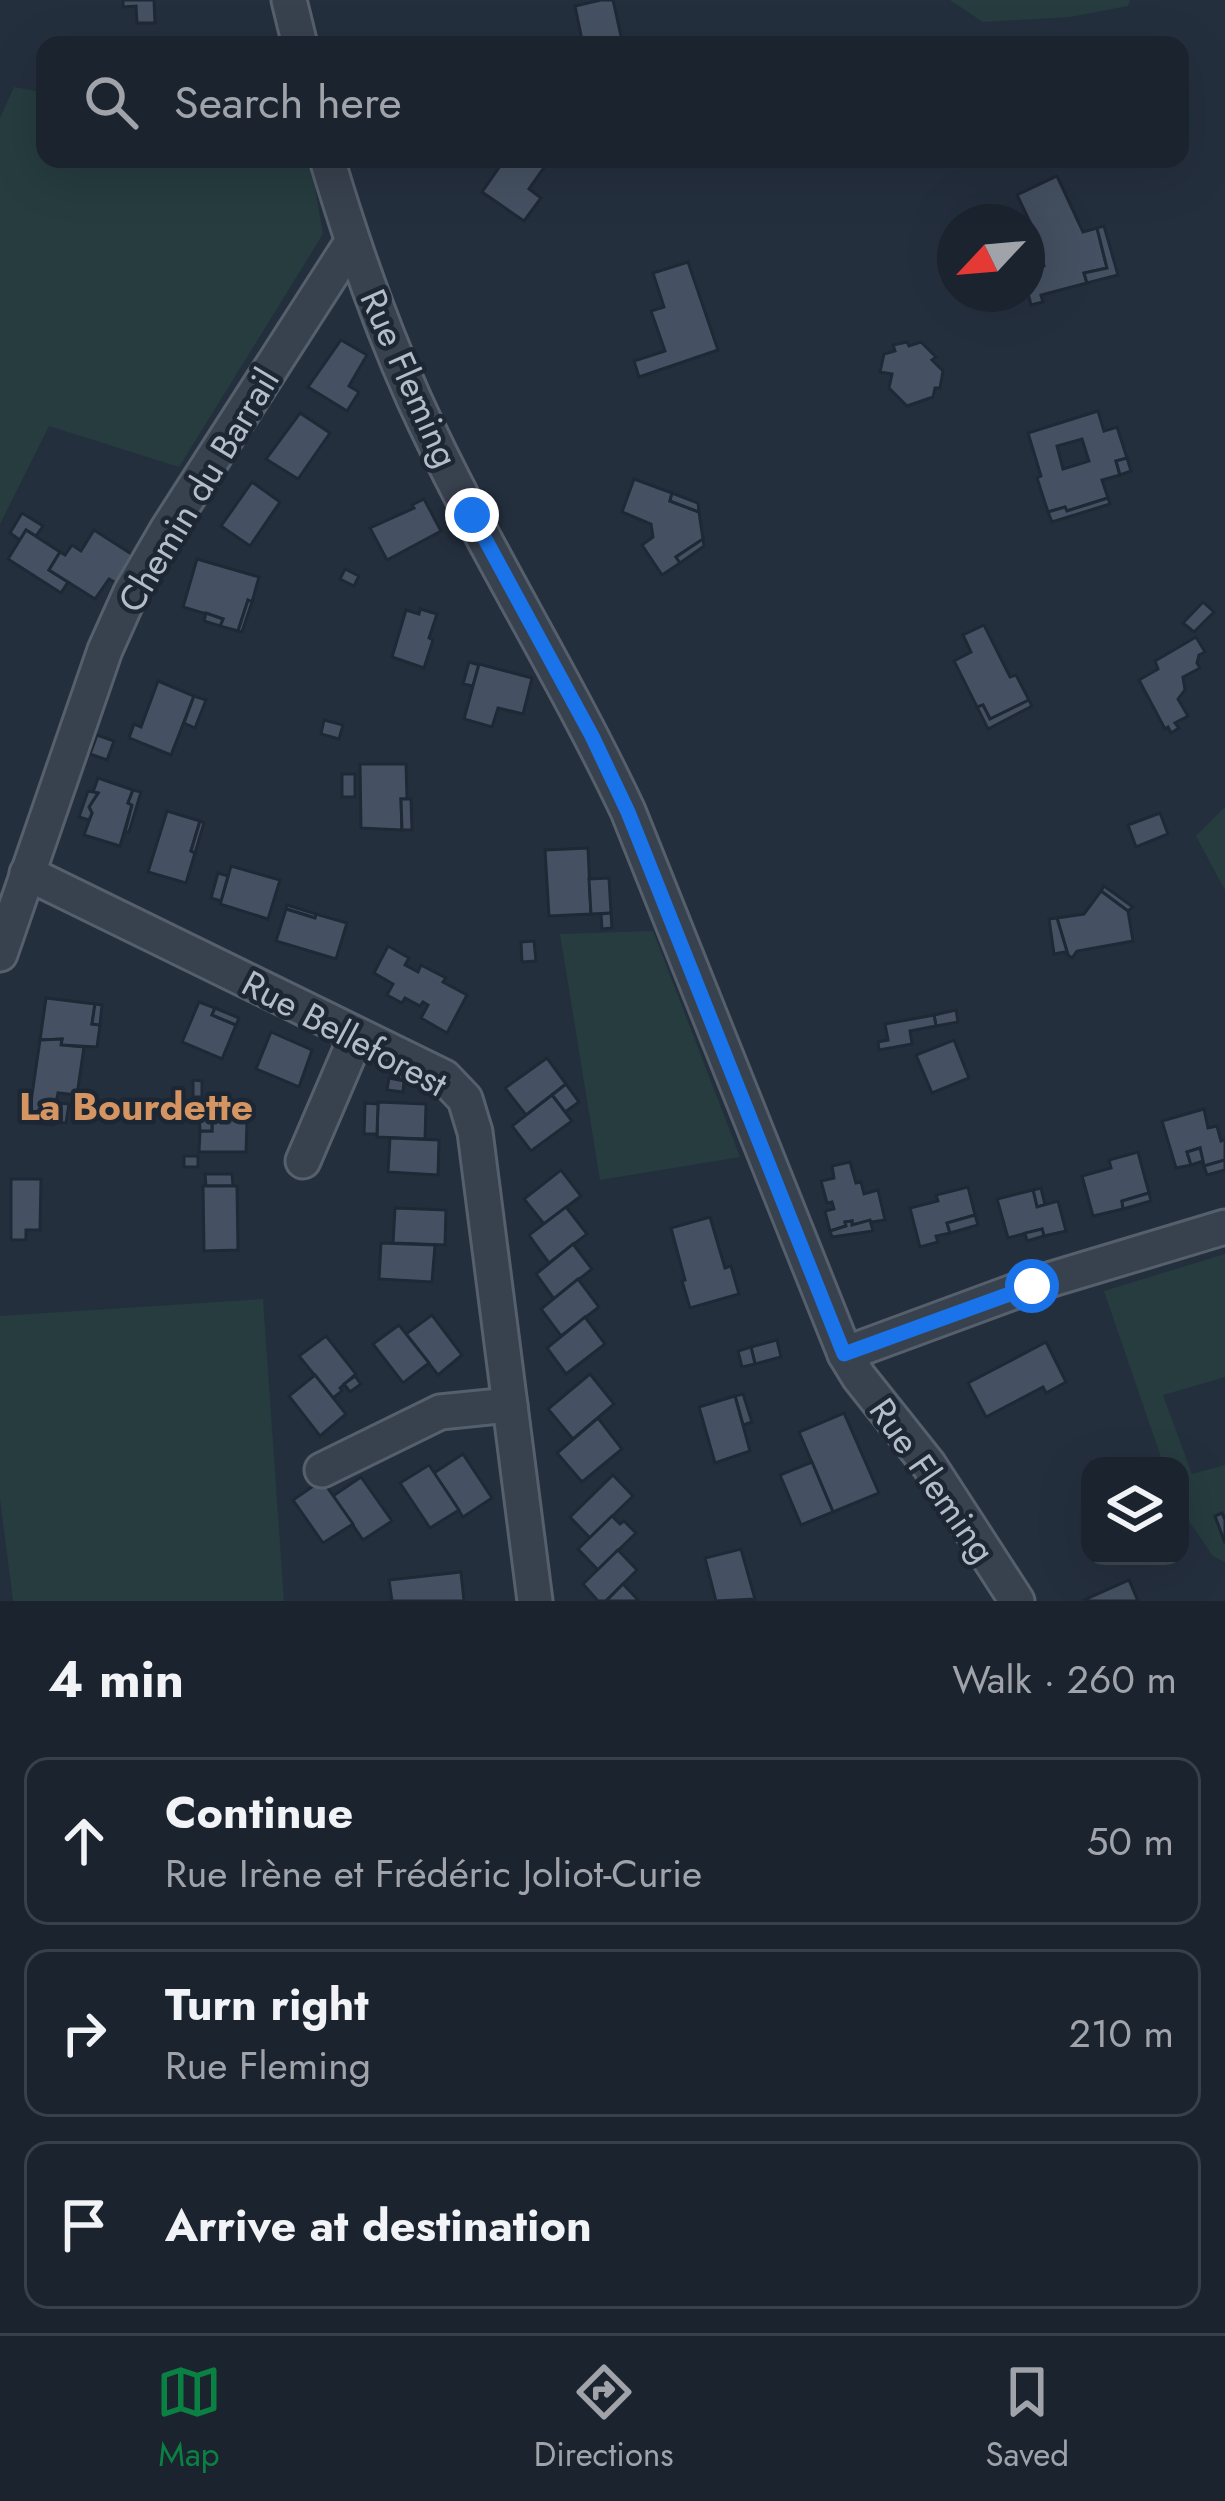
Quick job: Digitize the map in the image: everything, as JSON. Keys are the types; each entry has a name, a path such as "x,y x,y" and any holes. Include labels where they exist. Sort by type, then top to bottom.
{"street":[{"path":"289,0 297,36"},
{"name":"Rue Fleming","path":"330,168 352,242 413,397 628,812 844,1354 929,1465 1017,1601"},
{"name":"Chemin du Barrail","path":"0,955 105,650 131,592 352,242"},
{"name":"Rue Belleforest","path":"27,873 444,1076 465,1100 475,1132 535,1601"},
{"path":"303,1160 357,1034"},
{"path":"844,1354 1032,1286 1225,1227"},
{"path":"322,1470 440,1412 510,1405"}],"green space":[{"path":"950,0 1130,0 1128,6 1070,17 983,22"},
{"path":"14,87 36,91 36,168 312,168 323,234 179,467 49,426 0,524 0,118"},
{"path":"1225,807 1225,890 1196,836"},
{"path":"653,931 740,1157 600,1180 560,934"},
{"path":"1225,1254 1225,1377 1163,1395 1186,1457 1161,1457 1104,1291"},
{"path":"263,1299 284,1601 13,1601 0,1498 0,1316"},
{"path":"1225,1465 1225,1562 1213,1556 1189,1521 1189,1466 1192,1474"}],"building":[{"path":"123,0 154,0 155,23 137,23 136,6 123,7"},
{"path":"613,0 621,36 581,36 575,6"},
{"path":"499,168 544,168 529,189 541,198 524,221 482,192"},
{"path":"1057,176 1083,232 1097,228 1107,268 1084,273 1087,283 1045,294 1045,204 1021,204 1017,195"},
{"path":"1104,226 1118,275 1087,283 1084,273 1107,268 1097,228"},
{"path":"688,262 718,350 639,377 634,361 665,351 651,311 664,307 653,273"},
{"path":"341,340 367,355 349,386 359,392 347,411 308,387"},
{"path":"907,342 909,346 921,342 943,371 933,397 907,406 889,388 892,374 880,372 884,354 895,351 893,345"},
{"path":"1098,411 1104,431 1117,427 1127,458 1116,461 1120,475 1102,480 1108,498 1048,512 1028,433","holes":["1082,439 1089,461 1063,469 1057,446"]},
{"path":"300,413 330,433 298,479 266,459"},
{"path":"1127,458 1131,471 1120,475 1116,461"},
{"path":"634,479 672,493 670,501 699,512 703,539 676,557 680,563 662,575 642,545 653,537 651,524 622,512"},
{"path":"252,482 280,502 250,546 221,526"},
{"path":"672,493 698,503 699,512 670,501"},
{"path":"1108,498 1110,504 1052,522 1048,512 1065,507 1067,511"},
{"path":"424,499 441,531 387,560 370,528"},
{"path":"22,513 43,526 36,536 26,530 20,540 10,533"},
{"path":"26,530 60,552 49,570 68,582 61,593 8,559"},
{"path":"94,530 133,555 116,583 109,579 95,599 49,570 60,552 65,555 72,545 81,551"},
{"path":"703,539 704,546 680,563 676,557"},
{"path":"197,559 259,577 238,631 220,626 223,619 183,607"},
{"path":"345,569 359,576 354,586 340,579"},
{"path":"248,600 252,602 242,632 238,631"},
{"path":"1203,602 1214,612 1194,632 1183,623"},
{"path":"420,609 437,614 424,668 392,657 406,610 419,614"},
{"path":"206,613 223,619 220,626 204,621"},
{"path":"984,625 1010,677 1016,675 1029,700 990,719 983,705 977,707 954,661 971,652 963,635"},
{"path":"1196,637 1205,652 1199,655 1200,668 1183,677 1185,690 1178,699 1188,716 1175,723 1179,728 1171,733 1139,680 1158,669 1155,661"},
{"path":"469,662 479,665 473,686 463,684"},
{"path":"479,664 532,678 523,714 498,708 492,727 464,719"},
{"path":"158,681 194,696 171,755 129,738 134,724 141,727"},
{"path":"194,696 206,700 195,728 184,723"},
{"path":"1029,700 1032,706 988,729 977,707 983,705 990,719"},
{"path":"324,720 343,725 339,739 321,734"},
{"path":"97,735 114,741 107,760 90,754"},
{"path":"360,764 406,764 402,830 361,828"},
{"path":"342,774 355,774 355,797 342,797"},
{"path":"98,778 133,790 120,846 84,835"},
{"path":"133,790 141,792 129,832 125,832 132,805 128,803"},
{"path":"88,791 98,793 89,807 89,820 79,817"},
{"path":"401,799 411,799 412,830 402,830"},
{"path":"167,811 200,821 186,883 148,872"},
{"path":"1160,813 1168,834 1136,847 1128,825"},
{"path":"200,821 204,823 195,853 191,851"},
{"path":"588,848 591,914 549,916 545,850"},
{"path":"231,866 280,880 268,919 220,904"},
{"path":"218,873 228,876 221,901 211,898"},
{"path":"609,878 611,913 591,914 589,879"},
{"path":"1104,886 1133,907 1128,911 1101,891"},
{"path":"1101,891 1128,911 1133,941 1077,951 1072,958 1057,918 1084,914"},
{"path":"287,905 316,914 315,918 286,909"},
{"path":"286,909 347,923 336,959 276,941"},
{"path":"611,913 612,928 602,929 601,914"},
{"path":"1057,918 1068,955 1054,954 1049,919"},
{"path":"534,941 536,961 522,962 521,942"},
{"path":"388,946 409,958 405,965 418,972 421,965 467,995 447,1033 421,1018 428,1005 405,998 402,1003 387,995 393,984 374,973"},
{"path":"46,998 95,1004 92,1024 100,1025 97,1047 61,1045 62,1039 40,1040"},
{"path":"199,1002 215,1008 212,1015 236,1025 222,1059 182,1042"},
{"path":"95,1004 102,1005 100,1025 92,1024"},
{"path":"215,1008 239,1018 236,1025 212,1015"},
{"path":"956,1010 958,1022 936,1026 934,1015"},
{"path":"934,1015 936,1026 910,1031 912,1044 879,1050 878,1042 888,1040 885,1024"},
{"path":"271,1032 312,1050 299,1087 256,1069"},
{"path":"62,1039 61,1045 84,1047 77,1095 58,1093 56,1103 69,1104 66,1123 28,1122 40,1040"},
{"path":"954,1040 969,1078 932,1093 916,1055"},
{"path":"547,1058 566,1084 526,1115 505,1088"},
{"path":"389,1078 404,1081 403,1092 387,1090"},
{"path":"193,1080 202,1081 202,1097 193,1097"},
{"path":"566,1084 579,1102 565,1112 552,1095"},
{"path":"552,1095 572,1121 531,1151 512,1126"},
{"path":"378,1102 426,1104 425,1139 377,1137"},
{"path":"365,1103 378,1104 377,1134 364,1134"},
{"path":"200,1107 242,1108 242,1121 247,1121 246,1152 199,1152 200,1131 212,1131 212,1114 199,1114"},
{"path":"1204,1109 1208,1128 1217,1126 1221,1141 1225,1139 1225,1160 1204,1166 1200,1148 1187,1152 1191,1165 1176,1168 1162,1121"},
{"path":"199,1114 212,1114 212,1131 200,1131"},
{"path":"390,1138 439,1140 438,1175 388,1172"},
{"path":"1200,1148 1203,1161 1191,1165 1187,1152"},
{"path":"1138,1152 1149,1193 1122,1201 1123,1209 1093,1216 1082,1176 1111,1168 1109,1160"},
{"path":"184,1156 198,1156 198,1167 184,1167"},
{"path":"1225,1160 1225,1170 1207,1175 1204,1166"},
{"path":"850,1162 864,1194 878,1190 885,1220 845,1222 846,1226 830,1231 825,1211 834,1209 832,1202 827,1203 821,1181 834,1178 832,1166"},
{"path":"561,1170 581,1196 544,1224 524,1199"},
{"path":"205,1174 232,1174 233,1186 206,1186"},
{"path":"11,1179 41,1179 40,1230 26,1230 26,1240 11,1240"},
{"path":"203,1186 237,1186 238,1250 204,1251"},
{"path":"968,1187 975,1215 947,1223 950,1233 920,1247 910,1208"},
{"path":"1041,1188 1045,1205 1037,1207 1033,1190"},
{"path":"1033,1190 1037,1207 1058,1201 1066,1231 1044,1236 1042,1229 1008,1238 997,1199"},
{"path":"1149,1193 1151,1201 1123,1209 1122,1201"},
{"path":"566,1207 587,1234 549,1263 529,1235"},
{"path":"395,1208 446,1210 445,1245 393,1243"},
{"path":"975,1215 978,1225 950,1233 947,1223"},
{"path":"710,1217 725,1268 731,1266 739,1294 690,1308 671,1228"},
{"path":"870,1220 873,1231 832,1237 830,1231 846,1226 845,1222"},
{"path":"1042,1229 1044,1236 1027,1241 1025,1233"},
{"path":"381,1243 435,1245 432,1282 379,1279"},
{"path":"573,1244 592,1269 554,1299 536,1274"},
{"path":"578,1279 599,1307 561,1336 541,1309"},
{"path":"432,1315 462,1355 438,1375 406,1334"},
{"path":"585,1317 605,1344 566,1374 547,1348"},
{"path":"399,1325 429,1363 403,1383 373,1344"},
{"path":"326,1336 356,1374 333,1398 299,1356"},
{"path":"777,1340 781,1357 755,1364 751,1347"},
{"path":"1046,1342 1066,1382 1046,1393 1043,1387 986,1417 968,1383"},
{"path":"751,1347 755,1364 742,1367 738,1351"},
{"path":"590,1374 614,1404 573,1439 548,1409"},
{"path":"315,1375 346,1414 320,1436 289,1396"},
{"path":"355,1376 361,1384 350,1392 344,1384"},
{"path":"743,1394 752,1422 743,1425 735,1396"},
{"path":"735,1396 750,1451 715,1463 699,1407"},
{"path":"844,1413 879,1493 833,1512 799,1432"},
{"path":"598,1418 622,1449 582,1482 557,1453"},
{"path":"463,1454 492,1498 463,1517 434,1473"},
{"path":"812,1462 833,1512 801,1525 780,1475"},
{"path":"429,1465 459,1510 430,1528 400,1483"},
{"path":"613,1475 633,1496 590,1538 570,1517"},
{"path":"361,1477 392,1521 363,1540 333,1496"},
{"path":"322,1480 353,1524 323,1543 293,1500"},
{"path":"1222,1513 1225,1520 1225,1543 1215,1516"},
{"path":"612,1516 636,1533 598,1570 578,1549"},
{"path":"741,1549 755,1599 716,1601 705,1558"},
{"path":"618,1550 637,1570 606,1601 598,1601 583,1584"},
{"path":"461,1572 464,1601 392,1601 389,1580"},
{"path":"1129,1580 1138,1601 1084,1600"},
{"path":"623,1584 639,1601 606,1601"}],"district":[{"name":"La Bourdette","path":"136,1106"}],"route":[{"path":"472,515 628,812 844,1354 1032,1286"}]}
